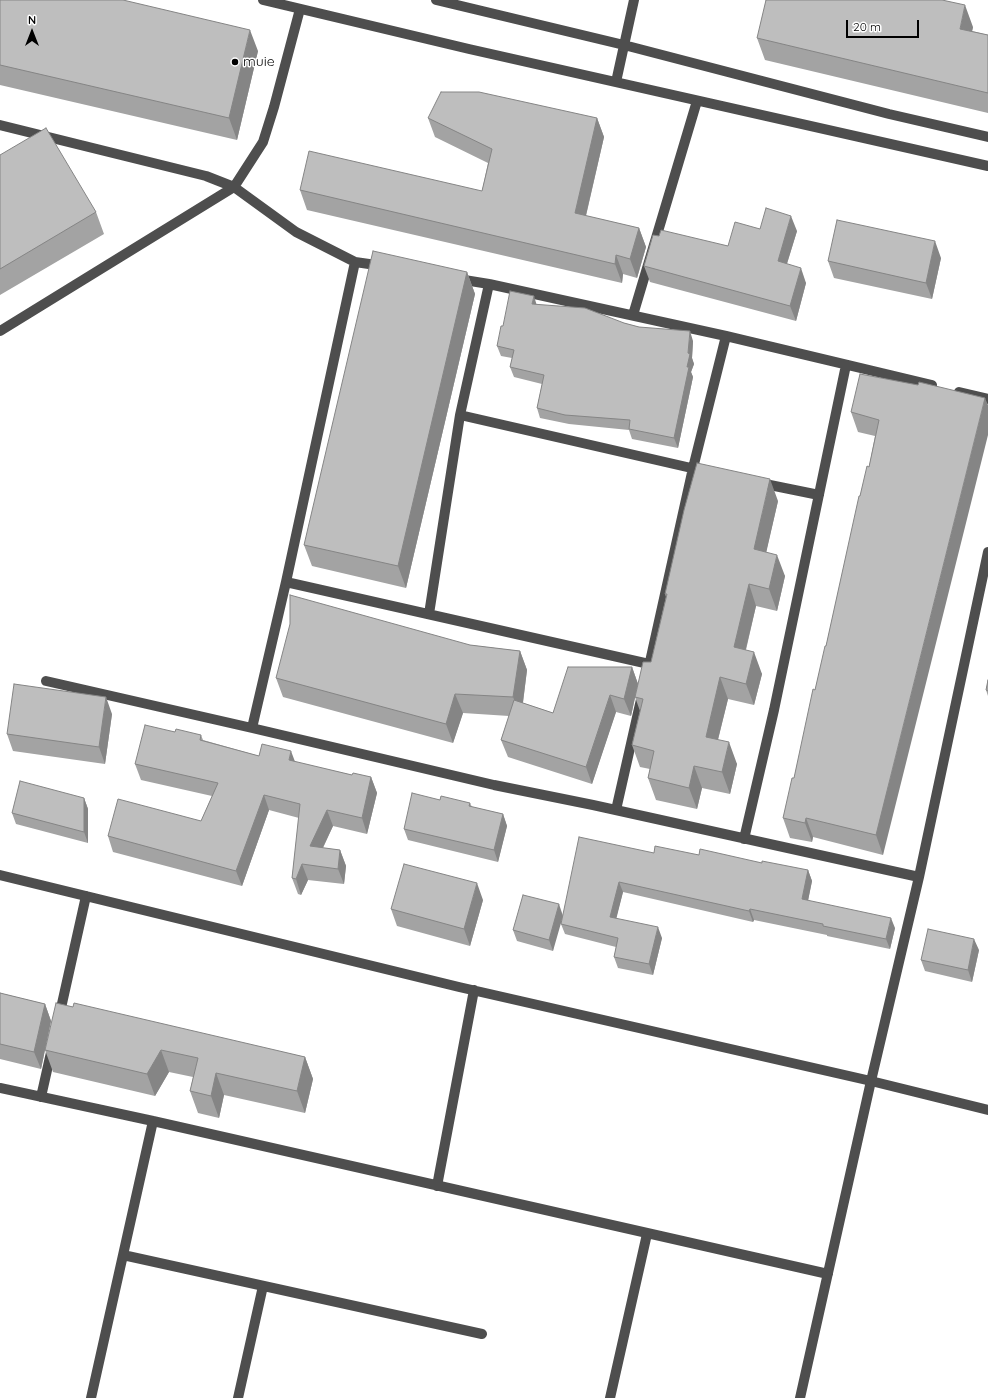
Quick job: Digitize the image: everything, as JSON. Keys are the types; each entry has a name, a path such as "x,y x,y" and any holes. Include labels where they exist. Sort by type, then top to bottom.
{"street":[{"path":"263,0 697,101 988,166"},
{"path":"436,0 624,45 882,112 988,137"},
{"path":"616,82 634,0"},
{"path":"0,330 234,187 262,142 274,107 300,9"},
{"path":"633,315 697,101"},
{"path":"0,126 206,176 234,187 296,232 355,262 395,268"},
{"path":"252,728 286,582 355,262"},
{"path":"450,277 489,284 726,336 988,399"},
{"path":"429,614 460,415 489,284"},
{"path":"616,810 693,468 726,336"},
{"path":"744,839 774,710 846,365"},
{"path":"460,415 708,472"},
{"path":"752,481 819,495"},
{"path":"800,1398 871,1081 919,877 988,552"},
{"path":"286,582 649,664"},
{"path":"46,681 494,785 616,810 919,877"},
{"path":"0,875 474,990 871,1081 988,1110"},
{"path":"41,1097 86,896"},
{"path":"437,1186 474,990"},
{"path":"0,1088 153,1121 828,1274"},
{"path":"91,1398 153,1121"},
{"path":"610,1398 647,1234"},
{"path":"123,1255 482,1334"},
{"path":"238,1398 263,1286"}],"building":[{"path":"0,0 123,0 250,30 229,118 0,65"},
{"path":"766,0 942,0 965,5 960,29 988,35 988,93 757,38"},
{"path":"441,92 479,92 597,118 575,213 639,228 630,259 616,255 615,264 300,190 309,151 482,191 492,149 428,118"},
{"path":"46,128 96,212 0,269 0,155"},
{"path":"766,208 791,216 778,261 801,268 790,306 644,266 653,235 659,236 661,230 728,246 735,222 760,229"},
{"path":"837,220 935,241 926,283 828,261"},
{"path":"373,251 467,272 398,566 304,545"},
{"path":"510,291 534,296 532,304 585,308 624,323 639,327 690,331 688,353 690,354 687,367 689,367 674,438 629,429 630,420 565,415 537,408 544,375 510,367 514,350 497,346 501,326 503,326"},
{"path":"860,374 918,385 919,382 985,398 876,835 806,818 805,823 783,818 792,778 794,778 813,689 815,690 826,646 859,496 867,466 869,467 879,420 851,412"},
{"path":"697,463 770,479 754,549 777,555 769,589 749,584 734,647 754,652 746,684 720,677 706,737 729,742 722,772 694,766 689,788 648,778 654,751 632,745 643,699 635,697 643,662 651,662 667,594 665,594 684,510"},
{"path":"290,595 470,645 520,651 513,697 455,694 446,724 276,678 290,624"},
{"path":"568,667 632,667 624,699 610,695 586,767 501,740 514,700 553,713"},
{"path":"988,680 988,691 986,690"},
{"path":"14,684 106,697 99,747 7,734"},
{"path":"145,725 175,732 176,729 201,735 200,740 259,756 262,744 291,751 289,760 352,775 353,773 371,777 362,818 327,810 310,846 340,850 338,869 302,864 296,879 292,878 300,804 264,795 236,871 108,836 118,799 201,821 218,783 135,764"},
{"path":"20,781 84,798 84,832 12,813"},
{"path":"412,793 440,800 441,796 470,803 469,806 503,814 494,850 404,829"},
{"path":"579,837 654,853 655,846 699,855 700,849 762,863 762,861 808,870 802,899 891,918 886,939 823,926 823,924 750,909 749,911 619,882 610,917 658,927 649,964 614,957 618,938 561,924"},
{"path":"404,864 477,883 464,929 391,909"},
{"path":"523,895 559,904 549,940 513,930"},
{"path":"928,929 974,939 968,970 921,960"},
{"path":"0,993 45,1004 34,1052 0,1044"},
{"path":"56,1003 73,1007 74,1003 305,1057 297,1091 216,1073 211,1096 190,1091 198,1058 161,1050 147,1074 45,1050"}],"place":[{"name":"muie","path":"235,62"}]}
